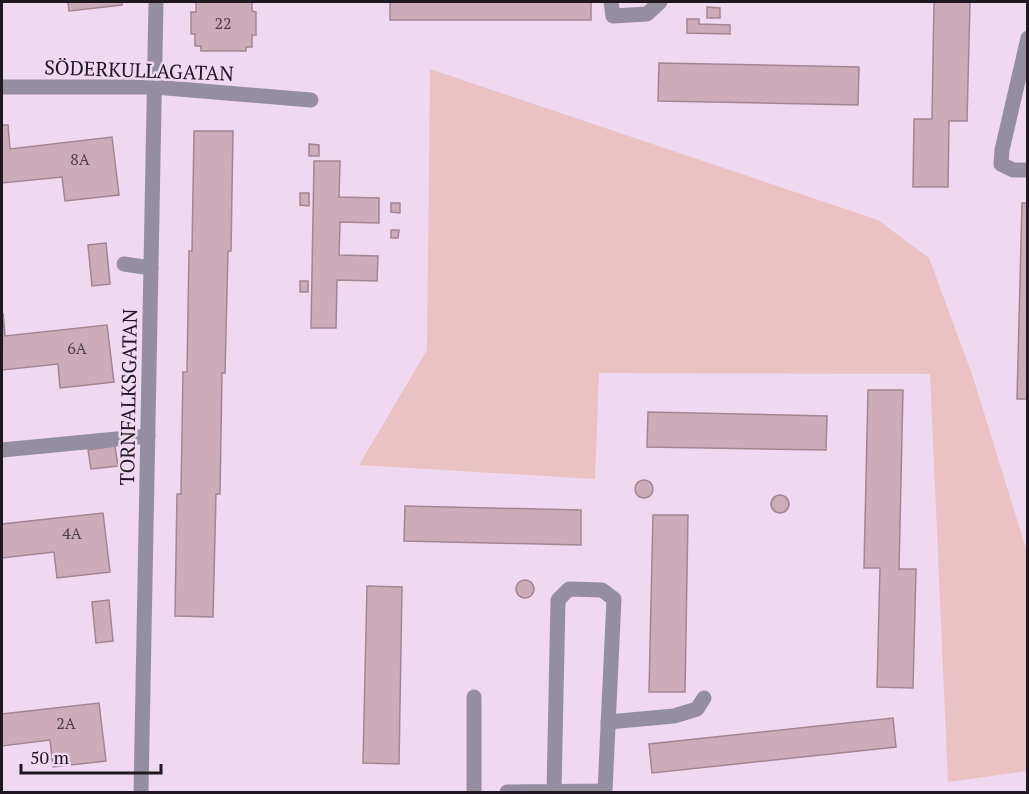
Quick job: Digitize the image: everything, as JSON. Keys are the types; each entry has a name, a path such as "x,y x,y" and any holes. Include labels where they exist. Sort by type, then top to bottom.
{"street":[{"name":"TORNFALKSGATAN","path":"141,792 156,2"},
{"path":"611,2 613,16 646,14 660,2"},
{"path":"1028,38 1000,164 1013,170 1028,170"},
{"name":"SÖDERKULLAGATAN","path":"2,87 154,87 311,100"},
{"path":"124,264 151,267"},
{"path":"2,450 148,436"},
{"path":"507,792 605,791 614,599 602,590 569,589 558,600 554,791"},
{"path":"474,697 474,792"},
{"path":"608,722 674,716 697,709 704,698"}],"shaded area":[{"path":"430,69 878,220 929,258 972,374 1027,552 1027,771 948,782 930,374 599,373 595,479 359,465 427,350"}],"building":[{"path":"68,2 122,2 122,5 69,11"},
{"path":"196,2 252,2 252,11 256,12 256,35 252,35 252,47 246,47 246,51 201,51 201,46 195,46 195,34 191,34 191,12 196,12"},
{"path":"390,2 591,2 591,20 390,20"},
{"path":"934,2 970,2 967,121 949,121 948,187 913,187 914,119 932,119"},
{"path":"707,7 720,8 720,18 707,18"},
{"path":"687,19 699,19 699,24 730,25 730,34 687,33"},
{"path":"659,63 859,67 858,105 658,101"},
{"path":"2,125 8,125 10,149 112,137 119,195 65,201 62,177 2,183"},
{"path":"194,131 233,131 231,251 228,251 225,373 222,373 220,494 216,494 213,617 175,616 177,494 181,494 183,372 187,372"},
{"path":"309,144 319,145 319,156 309,156"},
{"path":"314,161 340,161 339,197 379,198 379,223 340,222 339,255 378,256 377,281 337,280 336,328 311,328"},
{"path":"300,193 309,193 309,206 300,205"},
{"path":"391,203 400,203 400,213 391,212"},
{"path":"1022,203 1028,203 1028,399 1017,399"},
{"path":"391,230 399,230 398,238 391,238"},
{"path":"106,243 110,284 92,286 88,245"},
{"path":"300,281 308,281 308,292 300,292"},
{"path":"3,313 5,336 107,325 114,382 60,388 58,364 2,370"},
{"path":"868,390 903,390 899,569 916,569 913,688 877,687 880,568 864,568"},
{"path":"648,412 827,416 826,450 647,447"},
{"path":"115,446 118,466 91,469 88,450"},
{"path":"644,480 650,483 653,489 650,495 644,498 638,495 635,489 638,483"},
{"path":"780,495 788,500 789,504 784,512 780,513 772,508 771,504 776,496"},
{"path":"405,506 581,510 581,545 404,541"},
{"path":"103,513 110,572 57,578 54,552 2,558 2,524"},
{"path":"653,515 688,515 685,692 649,692"},
{"path":"525,580 533,585 534,589 529,597 525,598 517,593 516,589 521,581"},
{"path":"367,586 402,587 399,764 363,763"},
{"path":"109,600 113,641 96,643 92,602"},
{"path":"99,703 106,761 53,767 50,740 2,746 2,714"},
{"path":"893,718 896,747 652,773 649,744"}]}
